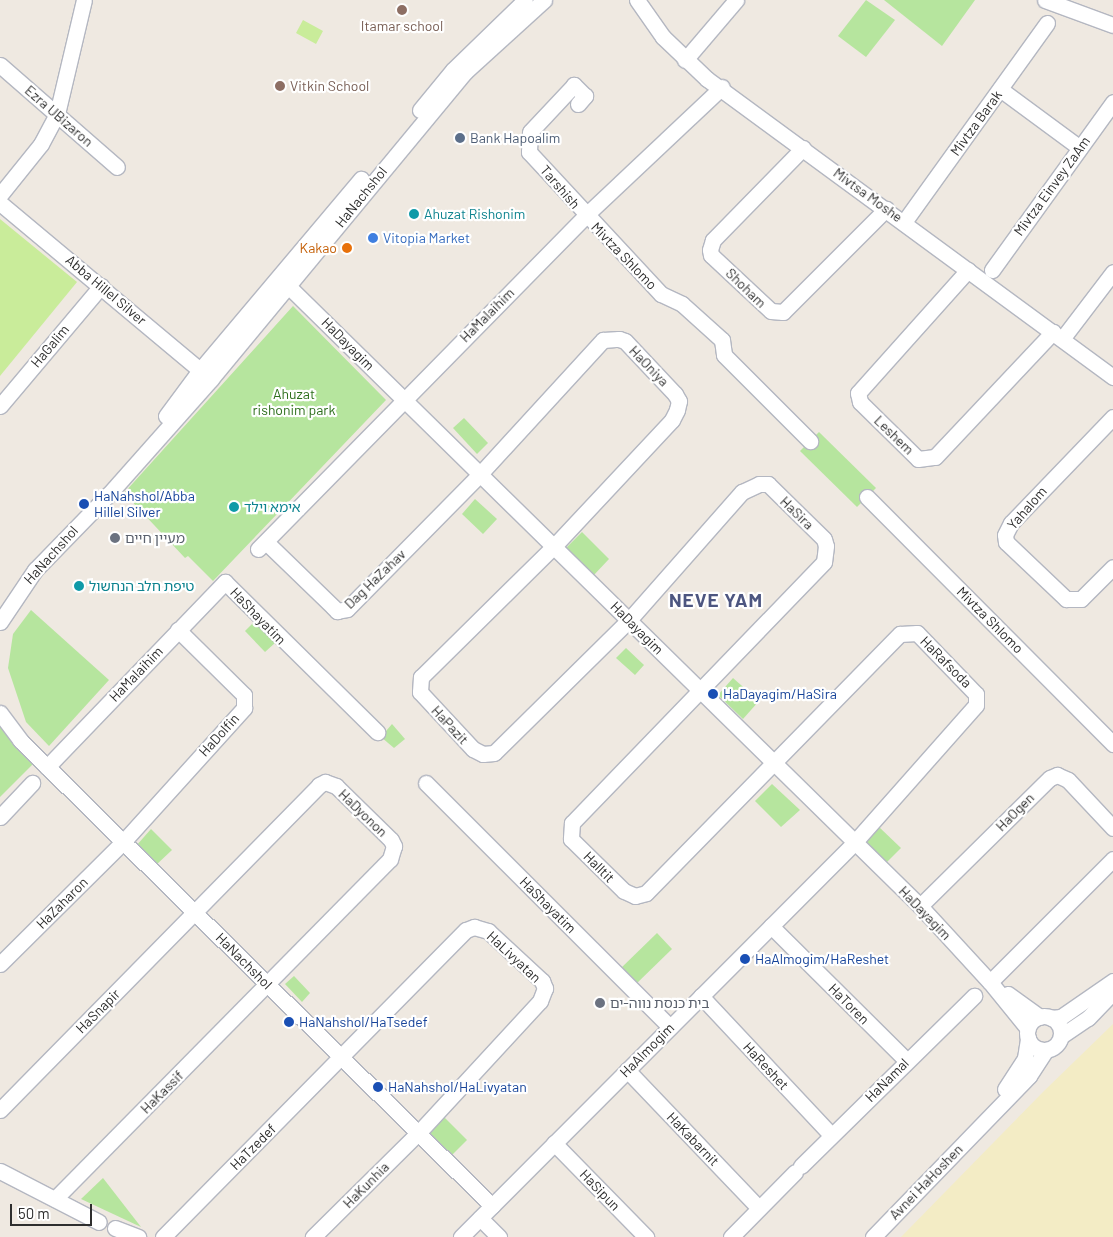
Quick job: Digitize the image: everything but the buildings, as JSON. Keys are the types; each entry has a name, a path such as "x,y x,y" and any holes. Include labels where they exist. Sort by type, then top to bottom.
{"street":[{"path":"0,195 41,144 57,114 84,0"},
{"name":"HaNachshol","path":"285,281 453,70 525,0"},
{"name":"HaNachshol","path":"0,622 35,570 109,494 205,374 466,72 544,0"},
{"name":"Mivtsa Moshe","path":"637,0 646,16 684,60 1113,377"},
{"path":"684,60 736,0"},
{"path":"1045,0 1113,25"},
{"name":"Mivtza Barak","path":"904,222 1047,23"},
{"name":"Ezra UBizaron","path":"0,65 117,167"},
{"name":"Tarshish","path":"578,104 585,96 574,85 530,132 527,145 529,152 585,216"},
{"name":"HaMalaihim","path":"262,546 585,216 722,87"},
{"path":"1000,89 1080,148"},
{"name":"Mivtza Einvey ZaAm","path":"992,270 1113,102"},
{"name":"Shoham","path":"803,148 713,240 710,250 711,255 771,311 783,312 886,209"},
{"name":"Abba Hillel Silver","path":"0,203 205,374"},
{"name":"Mivtza Shlomo","path":"585,216 661,294 682,304 722,340 724,355 810,441"},
{"name":"Leshem","path":"968,270 858,393 860,402 918,459 935,456 1057,336"},
{"path":"1057,336 1113,272"},
{"name":"HaDayagim","path":"285,281 920,906 990,982 1028,1034"},
{"name":"HaGalim","path":"0,406 101,286"},
{"name":"HaOniya","path":"480,474 603,340 610,337 625,341 675,394 679,400 678,410 672,420 554,546"},
{"name":"Yahalom","path":"1113,417 1011,523 1005,535 1006,542 1066,599 1081,599 1113,567"},
{"name":"Dag HaZahav","path":"262,546 333,607 347,610 480,474"},
{"name":"HaSira","path":"629,620 749,487 768,484 824,539 826,546 824,562 700,691"},
{"name":"Mivtza Shlomo","path":"867,497 1113,744"},
{"name":"HaPazit","path":"554,546 421,677 420,692 473,749 483,754 494,753 629,620"},
{"name":"HaMalaihim","path":"47,767 225,582"},
{"name":"HaShayatim","path":"225,582 377,732"},
{"name":"HaDolfin","path":"123,842 246,704 244,694 178,630"},
{"name":"HaRafsoda","path":"775,764 900,634 917,633 973,688 976,705 855,842"},
{"name":"HaIltit","path":"700,691 572,823 571,839 624,892 635,896 646,893 775,764"},
{"name":"HaNachshol","path":"0,713 20,740 492,1206"},
{"name":"HaOgen","path":"920,906 1050,778 1058,775 1068,780 1113,828"},
{"name":"HaDyonon","path":"196,913 325,782 336,786 384,833 394,846 390,859 268,985"},
{"name":"HaShayatim","path":"426,782 670,1027"},
{"path":"0,817 32,784"},
{"name":"HaZaharon","path":"0,964 123,842"},
{"name":"HaAlmogim","path":"461,1237 855,842"},
{"path":"990,982 1113,859"},
{"name":"HaSnapir","path":"0,1110 196,913"},
{"name":"HaToren","path":"771,926 906,1060"},
{"name":"HaLivyatan","path":"343,1058 466,930 474,927 488,931 542,982 545,988 540,1001 418,1132"},
{"name":"HaDayagim","path":"990,982 1045,1017"},
{"path":"1113,982 1061,1017 1045,1017 1028,1034 1035,1047 1046,1050 1056,1046 1061,1036 1088,1018 1113,991"},
{"name":"HaKassif","path":"55,1199 268,985"},
{"name":"HaReshet","path":"702,996 831,1136"},
{"name":"HaNamal","path":"730,1237 906,1060 974,996"},
{"path":"1045,1017 1059,1025 1061,1036"},
{"name":"Avnei HaHoshen","path":"979,1128 1018,1072 1025,1058 1028,1034"},
{"name":"Avnei HaHoshen","path":"872,1237 1029,1076 1046,1050"},
{"name":"HaTzedef","path":"163,1237 343,1058"},
{"name":"HaKabarnit","path":"628,1070 759,1208"},
{"name":"HaKunhia","path":"313,1237 418,1132"},
{"name":"HaSipun","path":"554,1143 646,1237"},
{"path":"0,1172 100,1222"},
{"path":"480,1218 499,1237"},
{"path":"115,1228 138,1237"}],"green space":[{"path":"866,0 895,20 866,57 838,36"},
{"path":"884,0 975,0 942,46"},
{"path":"303,20 323,31 316,44 296,33"},
{"path":"0,219 77,282 0,376"},
{"name":"Ahuzat rishonim park","path":"293,306 386,400 213,581 188,556 185,558 124,493"},
{"path":"464,418 488,443 477,454 453,428"},
{"path":"819,432 876,488 857,507 800,451"},
{"path":"475,499 497,519 483,534 462,514"},
{"path":"582,532 609,559 593,576 565,549"},
{"path":"31,610 109,680 49,746 26,722 8,668 13,634"},
{"path":"255,621 275,643 265,652 245,631"},
{"path":"626,648 644,665 635,675 616,658"},
{"path":"733,678 759,701 743,719 718,695"},
{"path":"0,723 35,762 0,797"},
{"path":"392,724 405,739 394,748 381,737"},
{"path":"772,784 800,810 781,827 755,801"},
{"path":"879,827 901,848 885,864 863,844"},
{"path":"151,829 172,850 155,866 136,846"},
{"path":"657,933 672,949 634,986 619,970"},
{"path":"294,976 310,993 302,1002 285,984"},
{"path":"444,1117 467,1140 450,1157 427,1134"},
{"path":"103,1178 141,1227 81,1199"}],"sand":[{"path":"1113,1024 1113,1237 901,1237 1044,1091"}],"place":[{"name":"Itamar school","path":"402,10"},
{"name":"Vitkin School","path":"280,86"},
{"name":"Bank Hapoalim","path":"460,138"},
{"name":"Ahuzat Rishonim","path":"414,214"},
{"name":"Vitopia Market","path":"373,238"},
{"name":"Kakao","path":"347,248"},
{"name":"HaNahshol/Abba Hillel Silver","path":"84,504"},
{"name":"אימא וילד","path":"234,507"},
{"name":"מעיין חיים","path":"115,538"},
{"name":"טיפת חלב הנחשול","path":"79,586"},
{"name":"HaDayagim/HaSira","path":"713,694"},
{"name":"HaAlmogim/HaReshet","path":"745,959"},
{"name":"בית כנסת נווה-ים","path":"600,1003"},
{"name":"HaNahshol/HaTsedef","path":"289,1022"},
{"name":"HaNahshol/HaLivyatan","path":"378,1087"}],"district":[{"name":"NEVE YAM","path":"716,600"}]}
